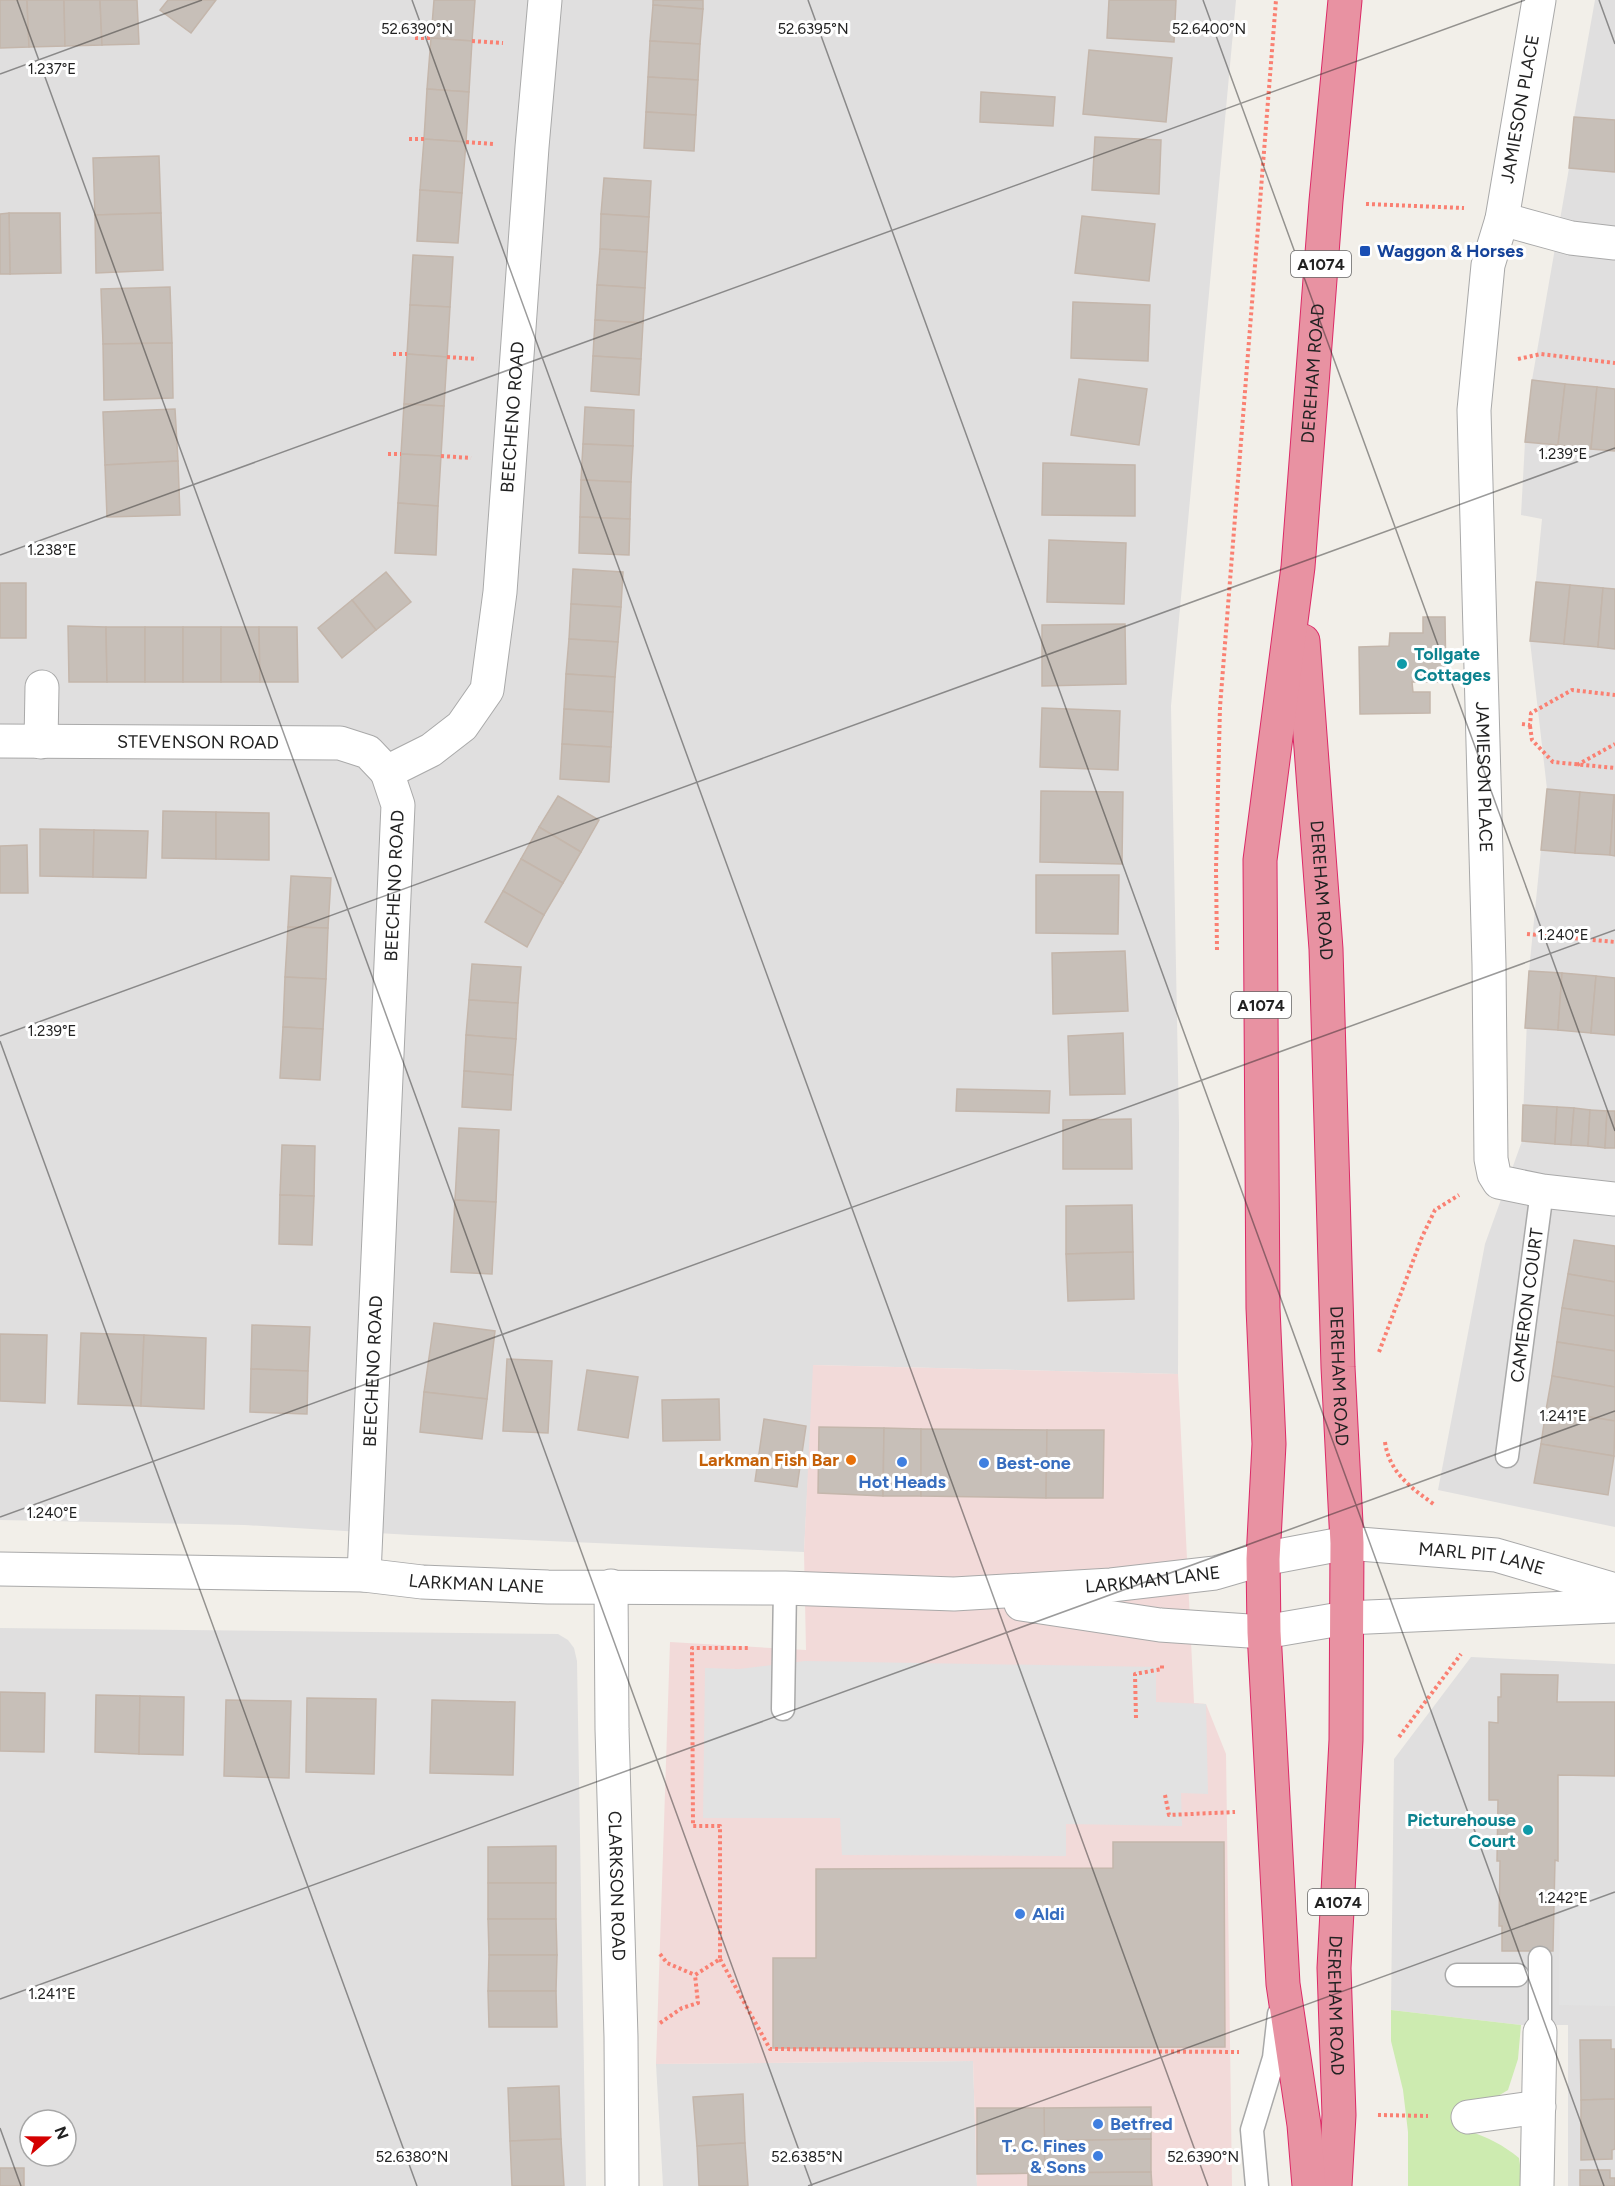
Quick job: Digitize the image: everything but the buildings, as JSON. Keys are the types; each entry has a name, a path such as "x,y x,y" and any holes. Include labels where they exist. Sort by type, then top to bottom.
{"highway":[{"name":"DEREHAM ROAD","path":"1309,2186 1304,2125 1283,1984 1264,1632 1263,1559 1269,1444 1263,1308 1260,860 1298,567 1326,201 1345,0"},
{"name":"DEREHAM ROAD","path":"1298,567 1326,949 1338,1367 1347,1543 1346,1740 1334,1968 1339,2115 1335,2186"}],"street":[{"name":"BEECHENO ROAD","path":"364,1575 398,805 387,772 431,750 462,726 487,690 501,592 532,147 545,0"},
{"name":"JAMIESON PLACE","path":"1494,1174 1491,1159 1489,964 1474,410 1488,265 1504,209 1539,0"},
{"path":"1504,209 1571,238 1615,243"},
{"path":"41,742 42,687"},
{"name":"STEVENSON ROAD","path":"0,741 340,743 368,752 387,772"},
{"path":"1494,1174 1499,1182 1542,1191 1615,1199"},
{"name":"LARKMAN LANE","path":"0,1569 364,1575 422,1582 548,1587 785,1588 954,1594 1111,1585 1215,1573 1263,1559 1347,1543"},
{"name":"MARL PIT LANE","path":"1347,1543 1496,1555 1615,1590"},
{"name":"CLARKSON ROAD","path":"611,1586 622,2186"},
{"name":"LARKMAN LANE","path":"954,1594 1160,1625 1264,1632 1346,1618"},
{"path":"1346,1618 1615,1606"},
{"path":"1538,2186 1540,2032"},
{"path":"1468,2117 1539,2107"}],"lane":[{"name":"CAMERON COURT","path":"1507,1456 1542,1191"},
{"path":"783,1709 785,1588"},
{"path":"1540,1958 1540,2032"},
{"path":"1457,1975 1516,1975"},
{"name":"DEREHAM ROAD","path":"1257,2186 1252,2130 1274,2058 1283,1984"}],"path":[{"path":"415,38 431,38"},
{"path":"409,138 424,139"},
{"path":"1326,201 1504,209"},
{"path":"393,354 407,354"},
{"path":"1478,366 1541,354 1615,363"},
{"path":"388,454 401,454"},
{"path":"1615,695 1572,690 1531,713 1530,725 1532,740 1553,762 1615,768"},
{"path":"1514,724 1530,725"},
{"path":"1577,765 1615,744"},
{"path":"1526,934 1615,942"},
{"path":"1378,1356 1422,1237 1435,1210 1494,1174"},
{"path":"1384,1434 1387,1456 1405,1483 1435,1504"},
{"path":"749,1588 748,1649 692,1648 693,1826 720,1826 720,1959 770,2049 1239,2052"},
{"path":"1399,1737 1466,1647"},
{"path":"1136,1718 1135,1674 1161,1669 1162,1659"},
{"path":"1165,1795 1169,1815 1240,1812"},
{"path":"621,2037 645,2034 682,2008 698,2003 695,1975 720,1959"},
{"path":"1339,2115 1468,2117"}],"shaded area":[{"path":"0,0 1236,0 1171,706 1179,1123 1178,1374 814,1365 804,1552 411,1535 245,1525 0,1520"},
{"path":"1595,0 1615,0 1615,1527 1438,1490 1485,1244 1522,1141 1529,971 1547,789 1530,641 1542,519 1521,515 1525,442 1532,380 1569,168 1574,117"},
{"path":"813,1365 1178,1374 1194,1703 1206,1704 1226,1754 1232,2186 977,2186 973,2061 656,2064 670,1642 806,1650 804,1552"},
{"path":"0,1628 558,1634 568,1640 574,1648 577,1661 586,2186 0,2186"},
{"path":"1471,1657 1615,1664 1615,2186 1568,2186 1568,2025 1521,2025 1391,2010 1394,1759"},
{"path":"805,1661 1156,1667 1156,1702 1206,1704 1208,1794 1181,1793 1182,1826 1066,1824 1066,1856 842,1855 840,1818 703,1818 705,1668 739,1669"},
{"path":"1560,1893 1615,1894 1615,2006 1559,2005"},
{"path":"973,2061 977,2186 663,2186 656,2064"}],"green space":[{"path":"1391,2010 1521,2025 1518,2059 1508,2090 1493,2099 1468,2131 1495,2142 1519,2158 1523,2186 1408,2186 1408,2132 1403,2090 1391,2041"}],"place":[{"name":"Waggon & Horses","path":"1365,251"},
{"name":"Tollgate Cottages","path":"1402,664"},
{"name":"Larkman Fish Bar","path":"851,1460"},
{"name":"Hot Heads","path":"902,1462"},
{"name":"Best-one","path":"984,1463"},
{"name":"Picturehouse Court","path":"1528,1830"},
{"name":"Aldi","path":"1020,1914"},
{"name":"Betfred","path":"1098,2124"},
{"name":"T. C. Fines & Sons","path":"1098,2156"}]}
